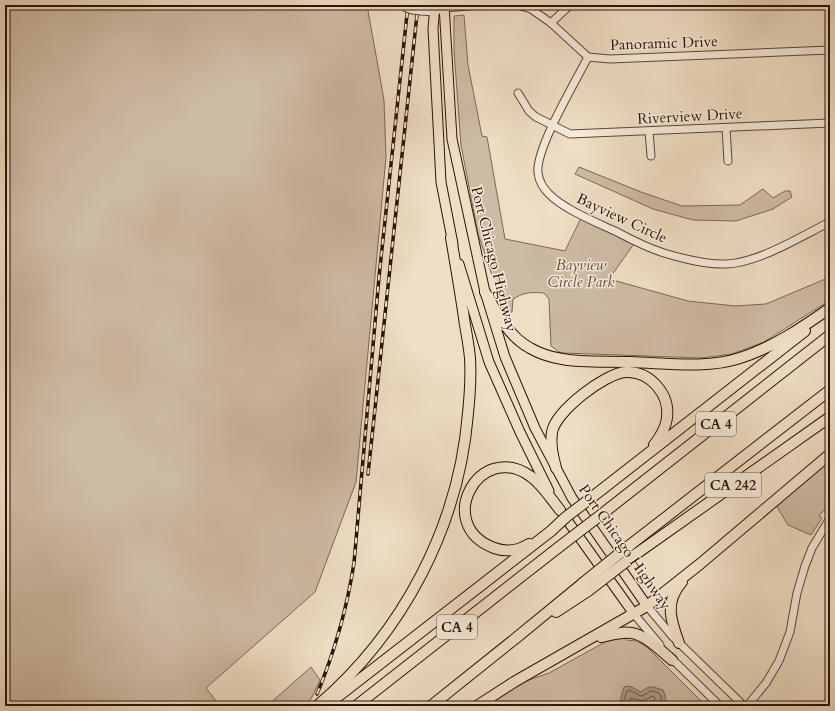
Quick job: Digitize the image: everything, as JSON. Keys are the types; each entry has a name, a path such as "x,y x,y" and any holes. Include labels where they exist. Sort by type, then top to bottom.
{"highway":[{"path":"316,706 358,666 403,606 428,561 438,538 453,495 466,436 470,382 470,358 451,238"},
{"path":"485,292 504,324 511,333 524,344 545,355 578,361 699,364 726,362 748,355 768,346 830,308"},
{"path":"326,706 550,530 563,514 591,498 830,311"},
{"name":"CA 4","path":"356,706 830,335"},
{"path":"556,468 552,451 552,431 556,421 579,399 605,379 616,374 626,372 638,374 655,383 665,398 668,408 668,418 660,436 634,464"},
{"name":"CA 4","path":"633,550 830,390"},
{"name":"CA 242","path":"431,706 516,638 633,550 830,417"},
{"path":"477,706 514,682 592,639 647,606 700,564 830,454"},
{"path":"785,493 830,459"},
{"path":"550,530 519,549 506,551 489,546 474,535 466,520 464,510 469,490 481,474 492,469 503,467 515,468 532,476 563,514"},
{"path":"679,643 670,610 675,592 681,583 700,564"},
{"path":"592,639 618,634 635,634 652,643 672,660"}],"main road":[{"name":"Port Chicago Highway","path":"439,7 433,29 441,182 451,238 489,362 542,478 563,514 634,614"},
{"name":"Port Chicago Highway","path":"439,7 452,139 485,292 505,357 535,428 572,498 647,606"}],"street":[{"path":"403,6 412,10 421,11 439,7 481,5"},
{"name":"Panoramic Drive","path":"517,5 531,9 551,23 588,57 610,59 830,50"},
{"path":"551,23 570,5"},
{"name":"Bayview Circle","path":"588,57 553,125 538,159 538,173 544,189 558,201 582,216 663,253 696,262 726,264 744,262 758,258 830,222"},
{"name":"Riverview Drive","path":"518,94 529,111 536,117 570,134 830,123"},
{"path":"726,128 728,161"},
{"path":"649,131 651,156"},
{"path":"746,706 766,683 779,661 790,632 797,593 805,566 812,548 830,518"},
{"name":"Port Chicago Highway","path":"647,606 679,643 746,706"},
{"name":"Port Chicago Highway","path":"634,614 672,660 720,706"}],"green space":[{"path":"5,5 367,5 384,100 386,157 356,482 315,592 206,688 220,706 5,706"},
{"name":"Bayview Circle Park","path":"464,15 468,65 482,136 487,137 505,239 565,251 582,216 636,241 609,279 688,301 735,306 766,304 830,277 830,300 764,342 732,354 701,358 559,352 551,346 549,299 544,293 528,293 513,299 512,312 505,313 478,234 461,145 454,51 454,16"},
{"path":"579,167 641,192 682,206 740,205 763,189 773,198 785,191 790,191 792,197 773,209 736,221 693,220 653,209 575,174"},
{"path":"830,459 830,503 819,516 822,518 811,535 788,525 774,502"},
{"path":"618,638 626,638 626,640 637,641 647,647 706,706 486,706 523,682 549,673 605,642"},
{"path":"311,667 320,680 311,699 303,706 267,706"}],"water":[{"path":"627,686 641,692 649,687 657,688 663,690 666,698 661,706 617,706 624,687"}],"railway":[{"path":"317,694 340,629 354,563 379,277 408,5"},
{"path":"368,474 418,5"}]}
